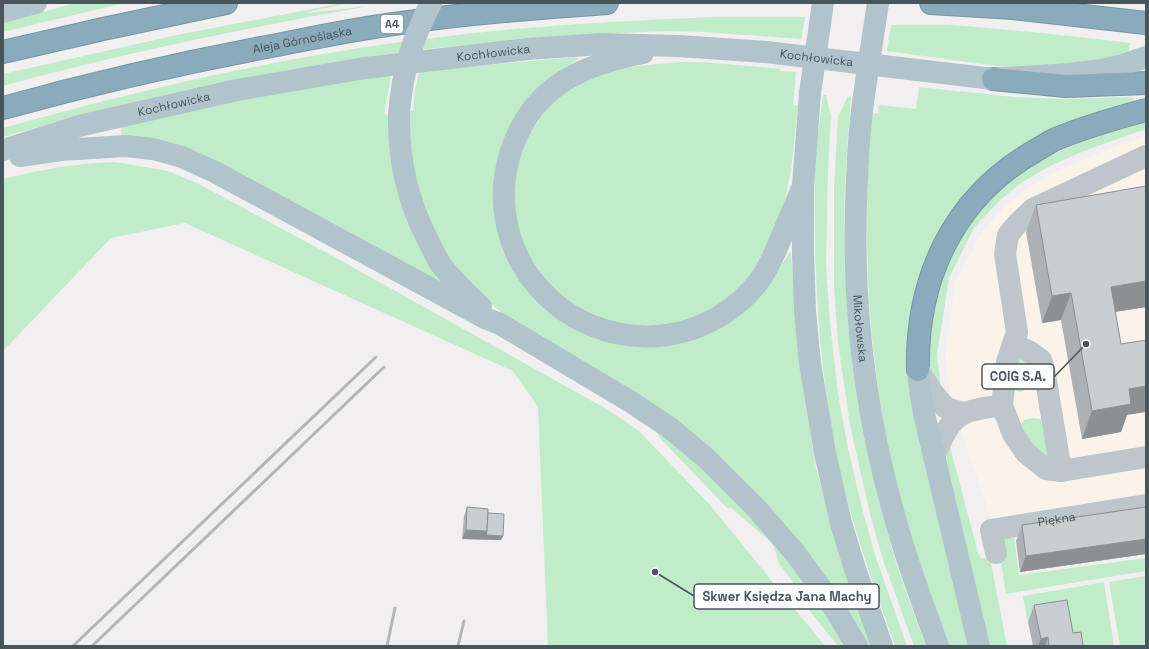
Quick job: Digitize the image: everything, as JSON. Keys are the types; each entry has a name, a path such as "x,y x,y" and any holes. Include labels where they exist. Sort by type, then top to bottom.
{"highway":[{"path":"3,52 103,28 226,3"},
{"name":"Aleja Górnośląska","path":"3,108 109,80 180,64 343,32 473,14 607,3"},
{"path":"931,3 1013,8 1146,23"},
{"path":"993,79 1066,86 1146,83"},
{"path":"918,370 918,343 922,314 933,274 941,251 949,236 960,218 974,200 1001,173 1055,140 1113,119 1146,110"}],"main road":[{"path":"3,12 36,3"},
{"path":"430,3 413,41 406,63 402,84 399,113 400,155 403,174 412,204 426,236 441,264 449,274 500,324"},
{"path":"823,3 810,93 803,186 805,311 810,364 829,472 841,522 855,569 882,646"},
{"name":"Mikołowska","path":"878,3 868,60 864,94 858,161 855,226 857,280 863,359 879,454 893,512 913,576 938,646"},
{"name":"Kochłowicka","path":"3,150 98,121 237,90 365,68 474,54 602,44 678,46 766,52 993,79 1069,74 1102,70 1145,57"},
{"path":"678,46 606,62 569,78 554,87 540,101 520,130 508,161 504,191 504,204 509,233 518,257 539,289 564,311 585,324 613,333 629,336 657,336 673,334 697,327 712,321 739,302 758,282 766,271 773,257 803,186"},
{"path":"3,159 61,150 125,146 154,150 182,157 215,172 485,318 500,324 632,402 670,428 706,458 757,509 796,554 828,598 857,646"},
{"path":"918,370 921,396 934,457 978,646"}],"street":[{"path":"1146,156 1033,209 1008,235 1004,254 1017,332 1007,362 1002,405 1013,434 1026,453 1046,469 1061,471 1146,457"},
{"path":"1013,344 1030,352 1040,360 1044,369 1061,471"},
{"path":"918,370 933,393 946,408 964,413"},
{"path":"934,457 942,437 954,420 964,413 1002,405"},
{"name":"Piękna","path":"996,553 991,530 1146,505"}],"shaded area":[{"path":"1146,136 1146,497 993,525 951,401 945,355 956,281 982,232 1007,204 1025,190 1051,174 1094,155"}],"green space":[{"path":"75,3 124,3 3,32 3,23"},
{"path":"343,3 350,3 308,13 369,6 185,42 3,86 3,74 177,35"},
{"path":"712,17 805,17 801,39 669,31 592,34 436,48 373,56 86,114 3,137 3,128 109,100 217,75 325,54 379,45 503,30 607,22"},
{"path":"891,25 952,25 1131,43 1128,53 1102,61 1011,68 887,51"},
{"path":"576,57 578,59 541,85 501,149 496,170 494,207 499,236 509,262 536,301 550,313 577,331 609,342 635,347 648,347 669,345 763,293 788,254 791,252 799,360 816,468 842,560 871,646 866,646 765,504 502,313 483,297 450,260 421,201 412,160 408,111 413,111 419,71"},
{"path":"680,62 703,62 780,69 780,71 796,72 793,105 798,106 791,171 782,214 749,280 713,310 671,326 629,327 587,315 551,289 520,241 512,201 517,162 528,136 549,106 563,93 579,82 618,68"},
{"path":"391,75 384,114 390,115 441,281 439,283 161,141 122,135 121,132 122,127 188,111 290,91"},
{"path":"919,87 1014,97 1061,99 1129,97 1133,98 1134,100 1134,103 1018,150 914,303 970,646 949,646 916,551 904,513 888,447 873,352 867,256 867,209 872,113 878,114 879,105 916,109"},
{"path":"823,95 826,95 831,116 828,169 826,265 830,323 838,393 847,444 862,508 875,555 907,646 895,646 851,513 837,459 832,432 824,379 819,325 815,245 815,167"},
{"path":"848,96 851,97 845,187 844,257 851,352 857,395 868,453 891,546 926,646 914,646 882,557 870,514 850,425 838,342 834,288 834,187 838,117"},
{"path":"1146,121 1146,129 1081,152 1048,167 1021,183 1000,200 974,228 949,278 937,355 942,396 926,365 931,304 959,231 995,191 1035,162 1090,138"},
{"path":"115,162 168,171 199,184 338,259 610,411 639,431 709,504 825,646 548,646 538,407 513,371 185,223 111,238 3,351 3,179 58,168"},
{"path":"1022,359 1033,363 1034,374 1032,383 1027,389 1020,392 1014,389 1018,360"},
{"path":"1031,418 1041,419 1049,457 1043,459 1020,426 1024,420"},
{"path":"660,433 726,489 799,572 847,646 838,646 808,609 811,607 779,563 773,544 730,507 728,509 659,437 658,434"},
{"path":"948,439 978,553 981,558 987,558 991,563 1007,646 988,646 946,468"},
{"path":"1014,537 1019,575 1146,558 1146,571 1006,594 998,543 1000,538"},
{"path":"1146,576 1146,646 1120,646 1109,582"},
{"path":"1104,582 1114,646 1068,646 1063,614 1027,620 1023,596"}],"building":[{"path":"1146,186 1146,281 1111,287 1121,344 1146,340 1146,386 1129,389 1131,404 1092,411 1071,293 1052,296 1036,205"},
{"path":"467,507 488,509 487,531 466,530"},
{"path":"1146,507 1146,539 1026,556 1022,525"},
{"path":"488,513 504,514 503,536 486,535"},
{"path":"1067,600 1073,633 1081,632 1083,646 1049,646 1048,637 1041,639 1034,605"}],"railway":[{"path":"73,646 376,357"},
{"path":"92,646 384,367"},
{"path":"387,646 395,608"},
{"path":"458,646 464,621"}],"place":[{"name":"COIG S.A.","path":"1086,344"},
{"name":"Skwer Księdza Jana Machy","path":"655,572"}]}
